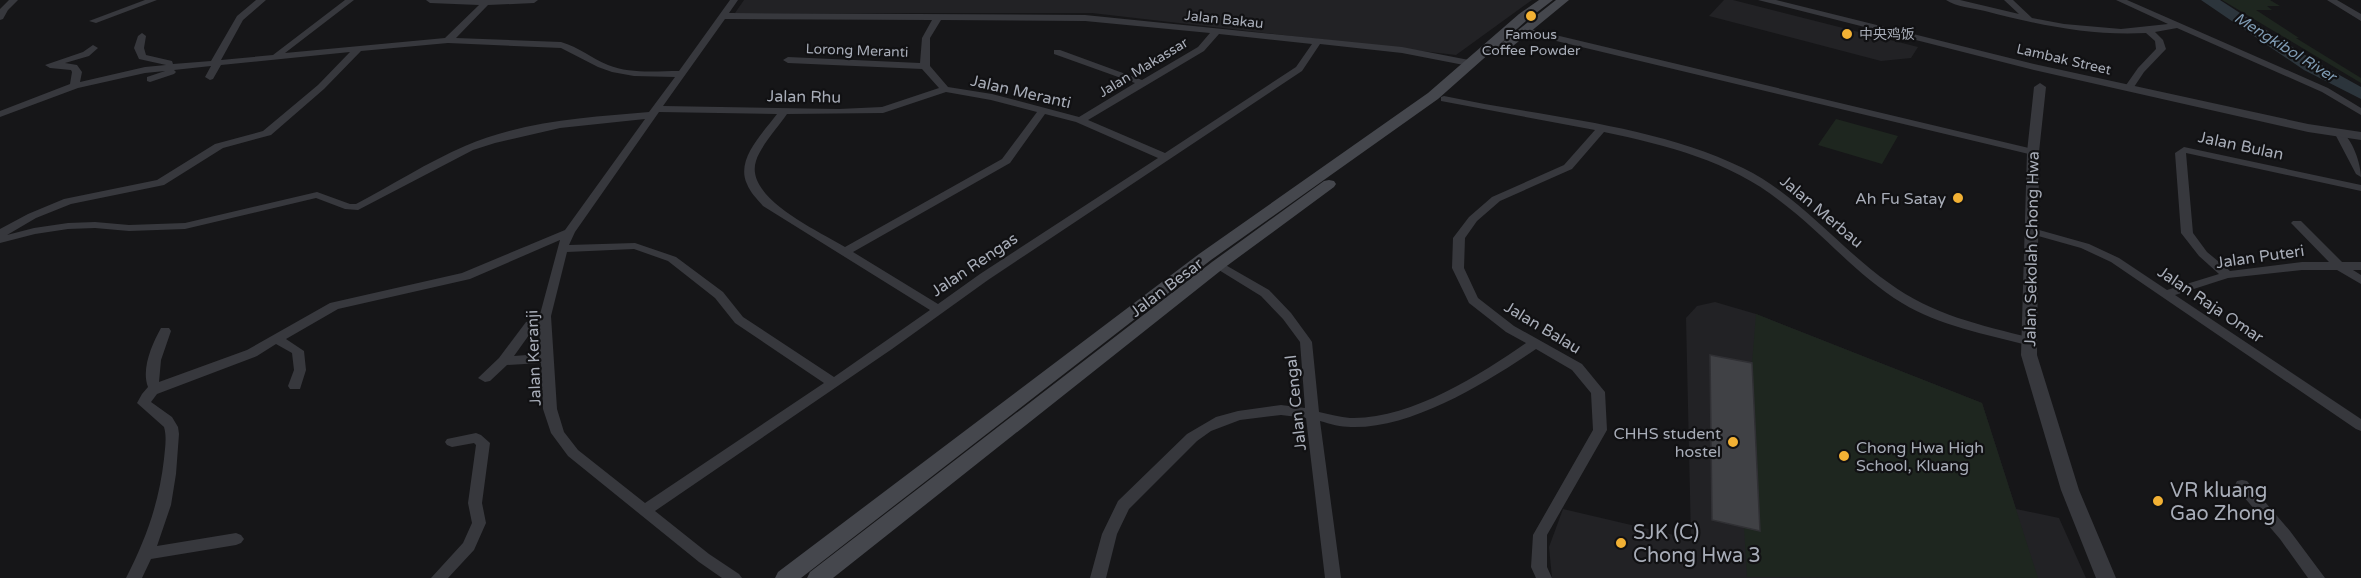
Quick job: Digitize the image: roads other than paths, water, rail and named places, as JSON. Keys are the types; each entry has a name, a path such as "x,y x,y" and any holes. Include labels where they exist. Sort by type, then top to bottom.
{"main road":[{"name":"Jalan Besar","path":"786,578 1198,262 1433,96 1522,17 1547,0"},
{"name":"Jalan Besar","path":"818,578 1218,265 1444,99 1563,0"}],"street":[{"path":"0,17 4,9 14,0"},
{"path":"93,21 153,0"},
{"path":"210,77 236,23 245,12 262,0"},
{"path":"275,57 350,0"},
{"path":"430,0 486,3 534,0"},
{"name":"Jalan Keranji","path":"734,0 569,232 548,298 545,320 550,410 558,433 573,453 704,558 734,578"},
{"name":"Lambak Street","path":"1763,0 2051,71 2340,134 2361,136"},
{"path":"1950,0 2029,20 2088,30 2149,31 2180,25"},
{"path":"2008,0 2029,20"},
{"path":"2120,0 2325,90 2361,112"},
{"path":"2331,0 2361,18"},
{"path":"448,40 486,3"},
{"name":"Jalan Bakau","path":"722,16 1085,18 1402,50 1469,63"},
{"path":"925,66 926,38 938,17"},
{"path":"1526,31 2033,152"},
{"path":"2129,88 2141,70 2161,49 2159,40 2149,31"},
{"name":"Jalan Makassar","path":"1080,120 1201,49 1216,32"},
{"path":"142,36 139,48 142,57 169,62 171,67"},
{"path":"0,114 75,86 120,74 217,62 448,40 569,46 604,67 617,71 681,74"},
{"name":"Jalan Rengas","path":"645,510 834,383 938,309 1299,69 1317,43"},
{"path":"75,86 77,72 74,67 50,65 86,54 93,48"},
{"path":"0,234 32,216 68,201 160,183 219,146 267,133 321,87 358,48"},
{"path":"1057,52 1143,83"},
{"name":"Lorong Meranti","path":"788,60 925,66"},
{"path":"150,79 175,71 182,66"},
{"name":"Jalan Meranti","path":"925,66 945,89 1080,120 1165,157"},
{"name":"Jalan Sekolah Chong Hwa","path":"2034,67 2034,84 2040,87 2047,86 2051,71"},
{"name":"Jalan Sekolah Chong Hwa","path":"2040,87 2033,152 2027,341 2029,355 2070,490 2106,578"},
{"name":"Jalan Rhu","path":"0,240 34,231 68,226 95,225 129,228 185,225 317,195 349,207 358,207 469,148 487,141 566,124 655,112 883,110 945,89"},
{"name":"Jalan Merbau","path":"1444,99 1601,129 1695,152 1740,171 1779,193 1868,273 1907,301 1946,319 2027,341"},
{"path":"846,251 1006,161 1043,110"},
{"path":"784,111 751,159 750,183 767,204 938,309"},
{"name":"Jalan Balau","path":"1544,578 1539,567 1540,535 1600,429 1598,392 1577,367 1510,329 1473,300 1458,268 1458,238 1473,219 1496,199 1568,167 1601,129"},
{"path":"2340,134 2361,174"},
{"name":"Jalan Bulan","path":"2227,275 2203,254 2187,234 2180,153 2187,150 2361,188"},
{"path":"2297,223 2338,265 2361,280"},
{"name":"Jalan Raja Omar","path":"2031,231 2085,246 2115,260 2361,426"},
{"path":"134,578 164,512 169,485 173,434 169,422 144,403 145,396 155,388 252,353 334,306 466,276 569,232"},
{"path":"562,249 635,246 672,259 718,295 739,320 834,383"},
{"name":"Jalan Cengal","path":"1218,265 1265,293 1287,316 1306,342 1333,578"},
{"name":"Jalan Puteri","path":"2166,294 2227,275 2302,266 2361,266"},
{"path":"485,378 504,361 530,325 545,320"},
{"path":"155,388 152,384 154,366 165,331"},
{"path":"278,340 298,351 300,370 295,386"},
{"path":"1098,578 1107,543 1121,508 1192,436 1215,421 1282,410 1313,417 1358,422 1392,417 1447,398 1489,376 1534,344"},
{"path":"504,361 547,358"},
{"path":"440,578 469,546 479,524 475,503 483,443 476,438 452,442"},
{"path":"2242,485 2285,535 2317,578"},
{"path":"146,554 236,539"}],"waterway":[{"name":"Mengkibol River","path":"2209,0 2310,66 2361,94"}],"place":[{"name":"Famous Coffee Powder","path":"1531,16"},
{"name":"中央鸡饭","path":"1847,34"},
{"name":"Ah Fu Satay","path":"1958,198"},
{"name":"CHHS student hostel","path":"1733,442"},
{"name":"Chong Hwa High School, Kluang","path":"1844,456"},
{"name":"VR kluang Gao Zhong","path":"2158,501"},
{"name":"SJK (C) Chong Hwa 3","path":"1621,543"}]}
